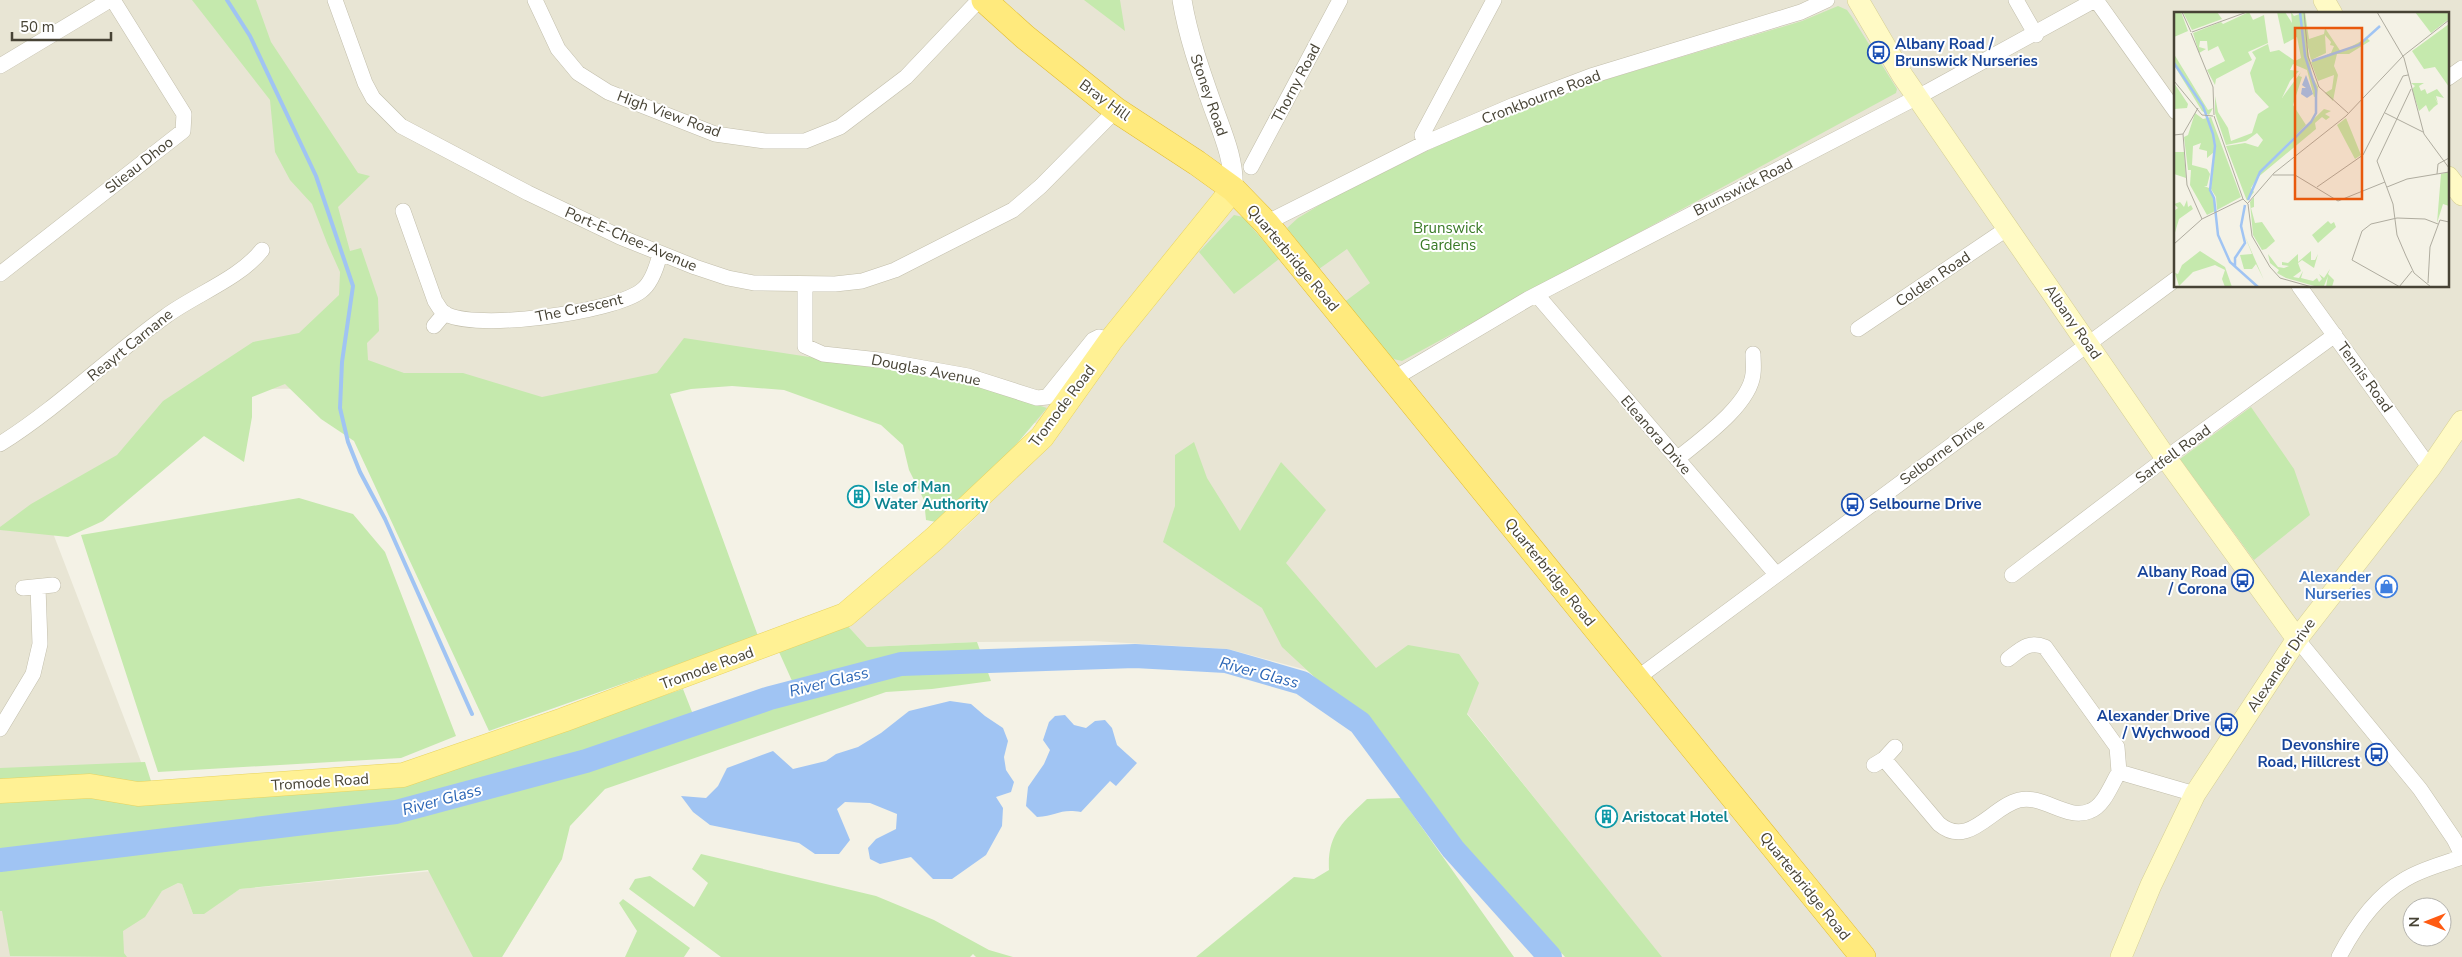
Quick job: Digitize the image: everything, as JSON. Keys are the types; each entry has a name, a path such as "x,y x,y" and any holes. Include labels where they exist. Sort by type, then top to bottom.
{"highway":[{"name":"Bray Hill","path":"984,0 1025,37 1116,110 1197,162 1233,189"},
{"name":"Quarterbridge Road","path":"1233,189 1266,223 1863,957"}],"main road":[{"name":"Albany Road","path":"1858,0 1917,97 2166,458 2297,639"},
{"path":"2324,0 2331,12"},
{"path":"2450,180 2462,196"},
{"name":"Tromode Road","path":"0,791 90,786 138,794 403,776 558,722 802,633 845,615 934,539 1042,437 1111,340 1233,189"},
{"name":"Alexander Drive","path":"2121,957 2159,869 2195,794 2297,639 2430,468 2462,420"}],"street":[{"path":"0,66 111,0"},
{"name":"Slieau Dhoo","path":"0,274 183,131 184,114 111,0"},
{"name":"Port-E-Chee-Avenue","path":"335,0 372,98 401,126 528,193 660,254 728,278 754,283 805,285 862,281 895,270 1013,210 1041,186 1116,110"},
{"name":"High View Road","path":"535,0 558,49 578,73 608,92 716,134 766,141 805,141 840,127 906,77 978,0"},
{"name":"Stoney Road","path":"1182,0 1186,24 1199,68 1234,173 1233,189"},
{"name":"Thorny Road","path":"1251,167 1340,0"},
{"path":"1425,143 1422,135 1494,0"},
{"name":"Cronkbourne Road","path":"1266,223 1425,143 1514,105 1591,76 1745,31 1801,12 1827,0"},
{"path":"2016,0 2036,35"},
{"path":"2096,0 2174,109"},
{"name":"Brunswick Road","path":"1393,379 1537,295 2036,35 2096,0"},
{"path":"2450,77 2462,68"},
{"path":"403,211 430,289 435,301 445,313 434,326"},
{"name":"Colden Road","path":"1858,330 2008,228"},
{"name":"Reayrt Carnane","path":"0,444 31,425 155,324 188,300 252,262 264,249"},
{"name":"The Crescent","path":"445,313 473,319 535,319 612,303 631,297 643,289 660,254"},
{"name":"Selborne Drive","path":"1636,679 2087,343 2174,280"},
{"name":"Douglas Avenue","path":"805,285 805,346 823,354 879,360 968,376 1037,398 1047,397 1093,340 1099,337 1111,340"},
{"name":"Tennis Road","path":"2300,288 2430,468"},
{"name":"Eleanora Drive","path":"1537,295 1776,574"},
{"name":"Sartfell Road","path":"2012,575 2166,458 2334,335"},
{"path":"1677,459 1729,414 1740,401 1753,374 1753,354"},
{"path":"0,730 33,674 40,644 38,586"},
{"path":"2297,639 2420,789 2454,838 2462,856 2418,872 2403,880 2384,895 2367,913 2339,957"},
{"path":"1895,747 1879,762 1946,830 1958,833 1966,832 2004,806 2022,799 2037,800 2079,814 2089,812 2099,805 2119,772 2117,747 2045,647 2037,644 2028,644 2008,659"},
{"path":"2119,772 2195,794"}],"shaded area":[{"path":"0,0 2462,0 2462,957 1661,957 1467,713 1228,649 1093,641 977,642 867,647 846,624 964,529 1064,428 786,382 668,379 564,413 378,388 247,389 51,528 148,780 153,904 162,891 178,883 182,884 193,914 204,913 240,889 562,859 502,957 0,957"}],"green space":[{"path":"192,0 256,0 271,42 358,173 370,176 338,207 350,251 361,248 378,298 379,331 367,343 368,360 404,373 463,373 542,397 657,373 684,338 960,380 1047,408 992,473 936,522 926,520 924,500 909,470 903,445 881,425 784,390 732,386 691,389 670,394 758,636 489,731 354,441 321,419 285,384 252,397 252,417 244,462 204,436 103,521 68,537 0,530 0,527 31,504 117,455 163,401 253,342 299,333 339,295 340,272 312,204 290,180 275,152 270,100"},
{"path":"1084,0 1120,0 1125,31"},
{"name":"Brunswick Gardens","path":"1838,6 1847,10 1852,17 1897,89 1896,93 1402,361 1385,357 1343,303 1370,283 1347,249 1319,269 1287,228 1298,218 1338,194 1458,136 1591,84 1802,21"},
{"path":"1234,215 1243,217 1279,259 1234,294 1199,252"},
{"path":"2251,407 2294,469 2310,515 2254,560 2180,459"},
{"path":"1194,442 1207,478 1240,531 1281,462 1326,510 1286,563 1376,668 1408,645 1459,654 1479,683 1467,714 1662,957 1565,957 1466,847 1367,720 1323,685 1282,647 1262,608 1163,542 1175,506 1175,455"},
{"path":"299,498 353,514 385,552 456,736 401,758 158,772 81,535"},
{"path":"846,624 867,647 977,642 991,681 932,689 886,692 605,789 570,826 562,859 502,957 473,957 428,870 240,889 204,914 193,914 182,884 178,883 162,891 145,917 123,931 124,953 127,957 10,956 2,911 0,911 0,768 145,762 157,800 403,782 683,689 694,717 793,683 779,652"},
{"path":"1401,798 1514,957 1196,957 1294,877 1314,879 1329,870 1331,847 1338,830 1367,799"},
{"path":"701,854 876,896 934,920 989,950 1013,957 976,957 973,954 970,957 721,957 629,889 635,879 650,876 694,907 708,883 692,869"},
{"path":"623,899 690,948 684,957 625,957 637,931 619,903"}],"water":[{"path":"950,701 971,704 1003,728 1008,741 1004,757 1006,770 1014,782 1011,792 996,797 1003,808 1002,826 986,855 952,879 933,879 911,857 880,864 870,859 868,848 876,839 896,829 897,814 870,803 845,802 837,809 850,840 839,854 815,854 799,843 710,825 693,812 681,796 706,798 718,786 727,768 773,751 793,769 826,761 836,754 858,747 881,733 909,711"},
{"path":"1065,715 1074,725 1086,728 1095,721 1105,720 1112,728 1117,745 1137,763 1116,786 1110,781 1081,812 1068,811 1037,817 1026,806 1028,787 1044,764 1050,750 1043,740 1049,722 1055,716"}],"waterway":[{"path":"227,0 250,36 316,176 353,286 342,362 340,408 348,442 360,472 385,519 472,714"},
{"name":"River Glass","path":"0,860 396,812 586,761 770,698 901,664 1135,656 1226,661 1302,683 1360,723 1453,849 1550,957"}],"place":[{"name":"Albany Road / Brunswick Nurseries","path":"1879,53"},
{"name":"Isle of Man Water Authority","path":"858,496"},
{"name":"Selbourne Drive","path":"1853,504"},
{"name":"Albany Road / Corona","path":"2243,581"},
{"name":"Alexander Nurseries","path":"2387,586"},
{"name":"Alexander Drive / Wychwood","path":"2226,725"},
{"name":"Devonshire Road, Hillcrest","path":"2376,754"},
{"name":"Aristocat Hotel","path":"1606,817"}]}
